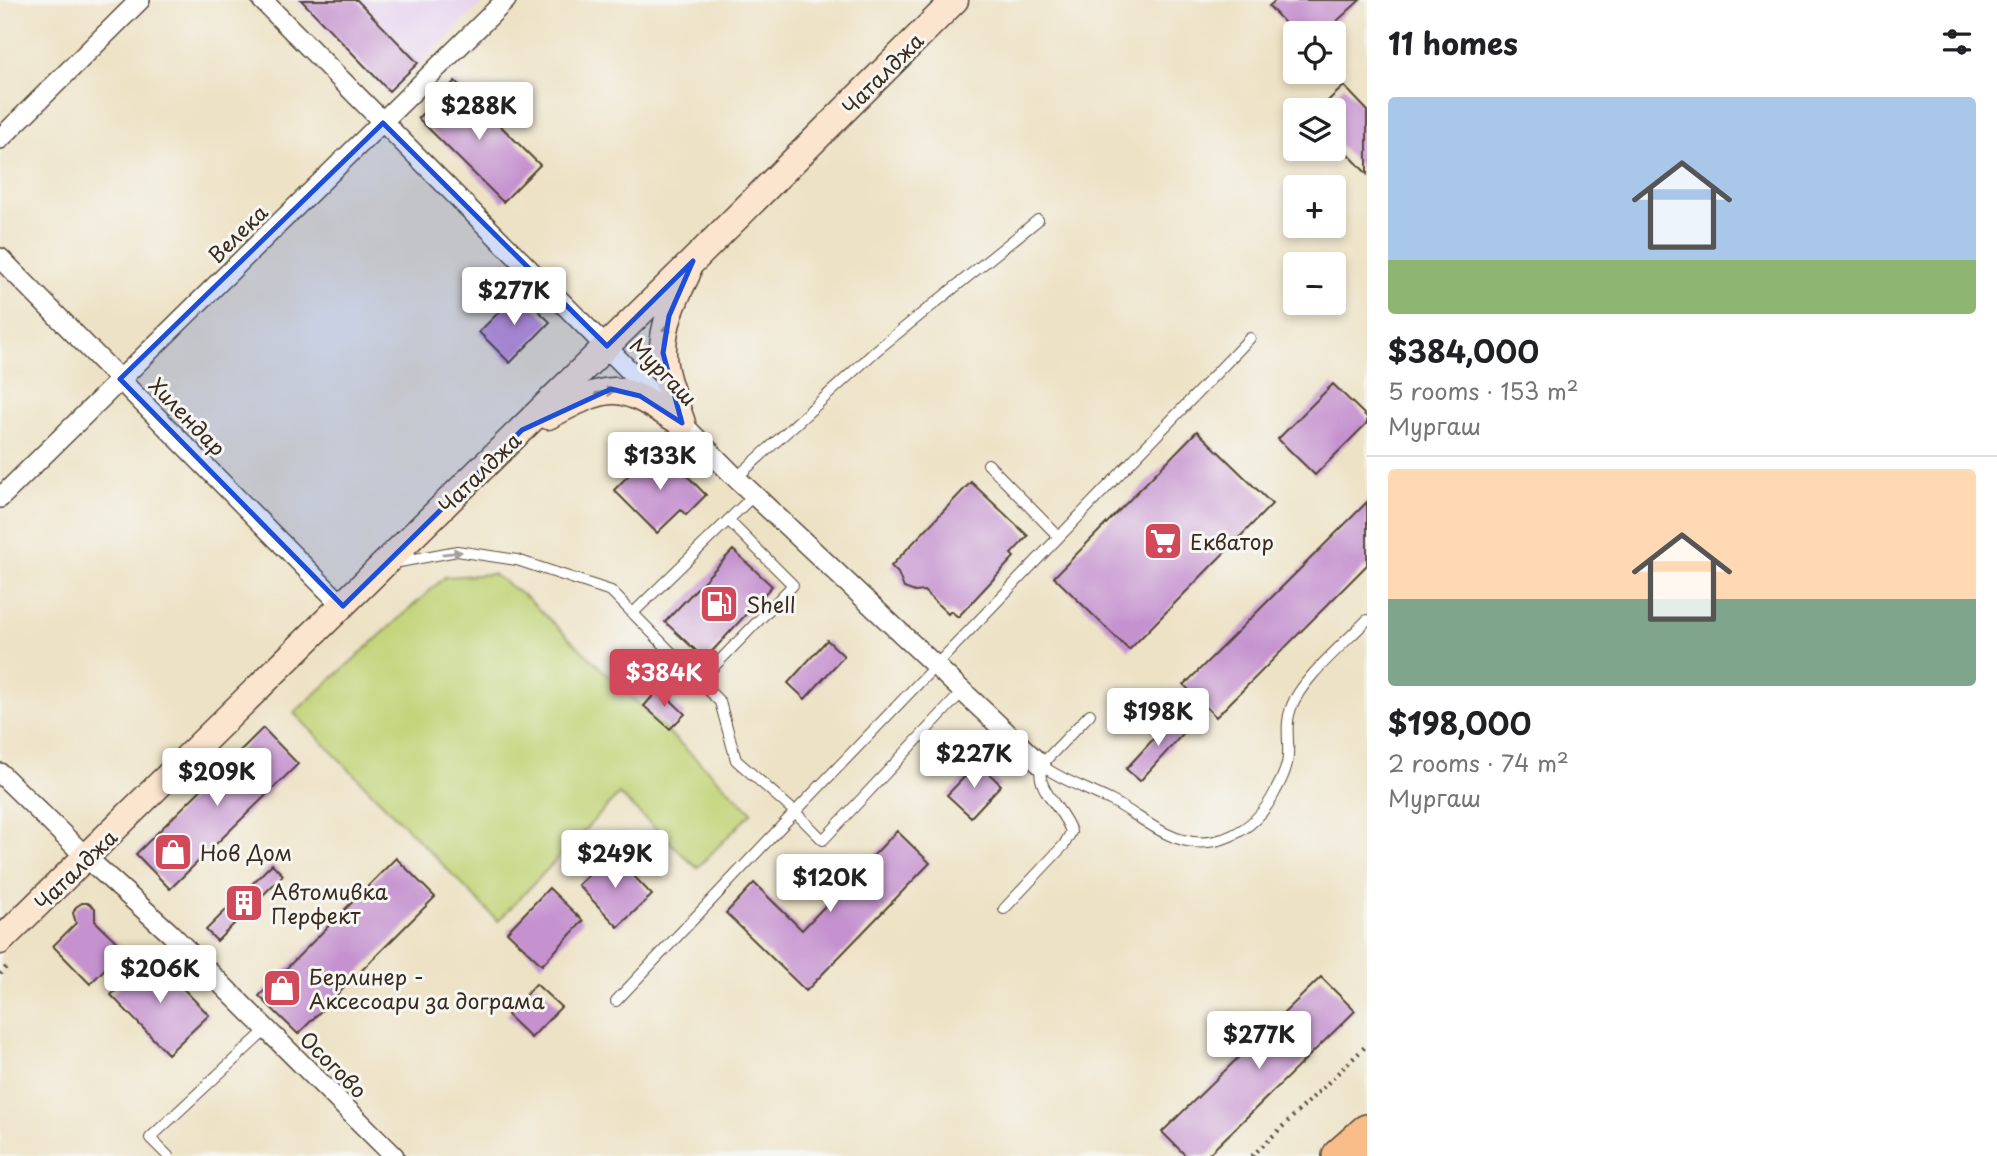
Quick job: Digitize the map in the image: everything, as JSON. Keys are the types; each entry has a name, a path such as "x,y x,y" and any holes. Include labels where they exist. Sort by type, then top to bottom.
{"highway":[{"path":"1340,1156 1367,1132"}],"main road":[{"name":"Чаталджа","path":"0,941 956,0"},
{"path":"682,423 664,368 663,345 669,316 693,261"},
{"path":"522,430 587,396 611,389 639,396 682,423"}],"street":[{"path":"0,139 140,0"},
{"name":"Мургаш","path":"262,0 736,478 1041,765"},
{"name":"Велека","path":"0,498 506,0"},
{"name":"Хилендар","path":"0,258 342,606"},
{"name":"Осогово","path":"0,773 87,858 170,933 394,1156"}],"lane":[{"path":"736,478 878,349 1038,220"},
{"path":"616,1001 1250,338"},
{"path":"988,464 1059,537"},
{"path":"633,613 754,495"},
{"path":"701,680 793,585 728,520"},
{"path":"385,564 457,551 517,560 611,591 720,702 736,760 823,840 962,691"},
{"path":"1041,765 1068,783 1114,802 1168,835 1196,844 1229,838 1258,820 1277,790 1288,757 1286,733 1291,708 1304,685 1367,620"},
{"path":"1004,909 1063,845 1071,832 1067,819 1042,786 1039,776 1041,765 1090,714"},
{"path":"168,1156 150,1138 267,1029"}],"path":[{"path":"1252,1156 1367,1045"}],"highlighted area":[{"path":"383,123 607,346 693,261 669,316 663,353 682,423 640,396 611,389 522,430 343,606 120,379"}],"shaded area":[{"path":"295,0 485,0 389,96"}],"green space":[{"path":"493,574 527,598 752,812 697,868 619,794 498,921 294,713 445,577"}],"building":[{"path":"301,0 357,0 418,63 389,91"},
{"path":"1276,0 1360,0 1337,21 1283,21 1269,6"},
{"path":"455,81 540,165 503,202 418,118"},
{"path":"1344,86 1367,110 1367,174 1346,152 1346,98 1331,98"},
{"path":"519,292 550,322 510,363 479,332"},
{"path":"1333,384 1367,417 1367,423 1315,475 1278,439"},
{"name":"Екватор","path":"1197,431 1272,504 1129,650 1054,577"},
{"path":"662,450 706,495 686,515 681,510 657,533 614,490 638,466 642,470"},
{"path":"971,482 1028,536 1011,554 1014,557 958,617 951,611 948,614 924,591 915,592 904,588 898,573 891,566"},
{"path":"1367,502 1367,565 1216,717 1184,685"},
{"name":"Shell","path":"733,550 772,586 705,659 665,622"},
{"path":"827,640 844,656 805,699 788,683"},
{"path":"659,689 685,714 670,729 644,706"},
{"path":"1176,714 1190,726 1140,781 1126,769"},
{"path":"263,728 298,764 170,889 136,854"},
{"path":"978,763 1001,785 971,817 947,795"},
{"path":"897,831 930,863 806,991 726,913 754,883 802,930"},
{"path":"612,853 652,895 618,927 578,885"},
{"path":"396,858 435,897 298,1034 259,996"},
{"name":"Автомивка Перфект","path":"272,864 283,875 217,941 206,930"},
{"path":"549,888 583,921 542,965 507,932"},
{"path":"82,903 88,903 95,908 95,921 124,949 90,984 53,946 76,923 73,913"},
{"path":"151,956 209,1015 168,1054 111,995"},
{"path":"1321,977 1355,1011 1207,1156 1186,1156 1162,1132"},
{"path":"536,984 561,1007 531,1038 507,1015"}],"place":[{"name":"Екватор","path":"1163,541"},
{"name":"Shell","path":"719,604"},
{"name":"Нов Дом","path":"173,852"},
{"name":"Автомивка Перфект","path":"244,903"},
{"name":"Берлинер - Аксесоари за дограма","path":"282,988"}]}
